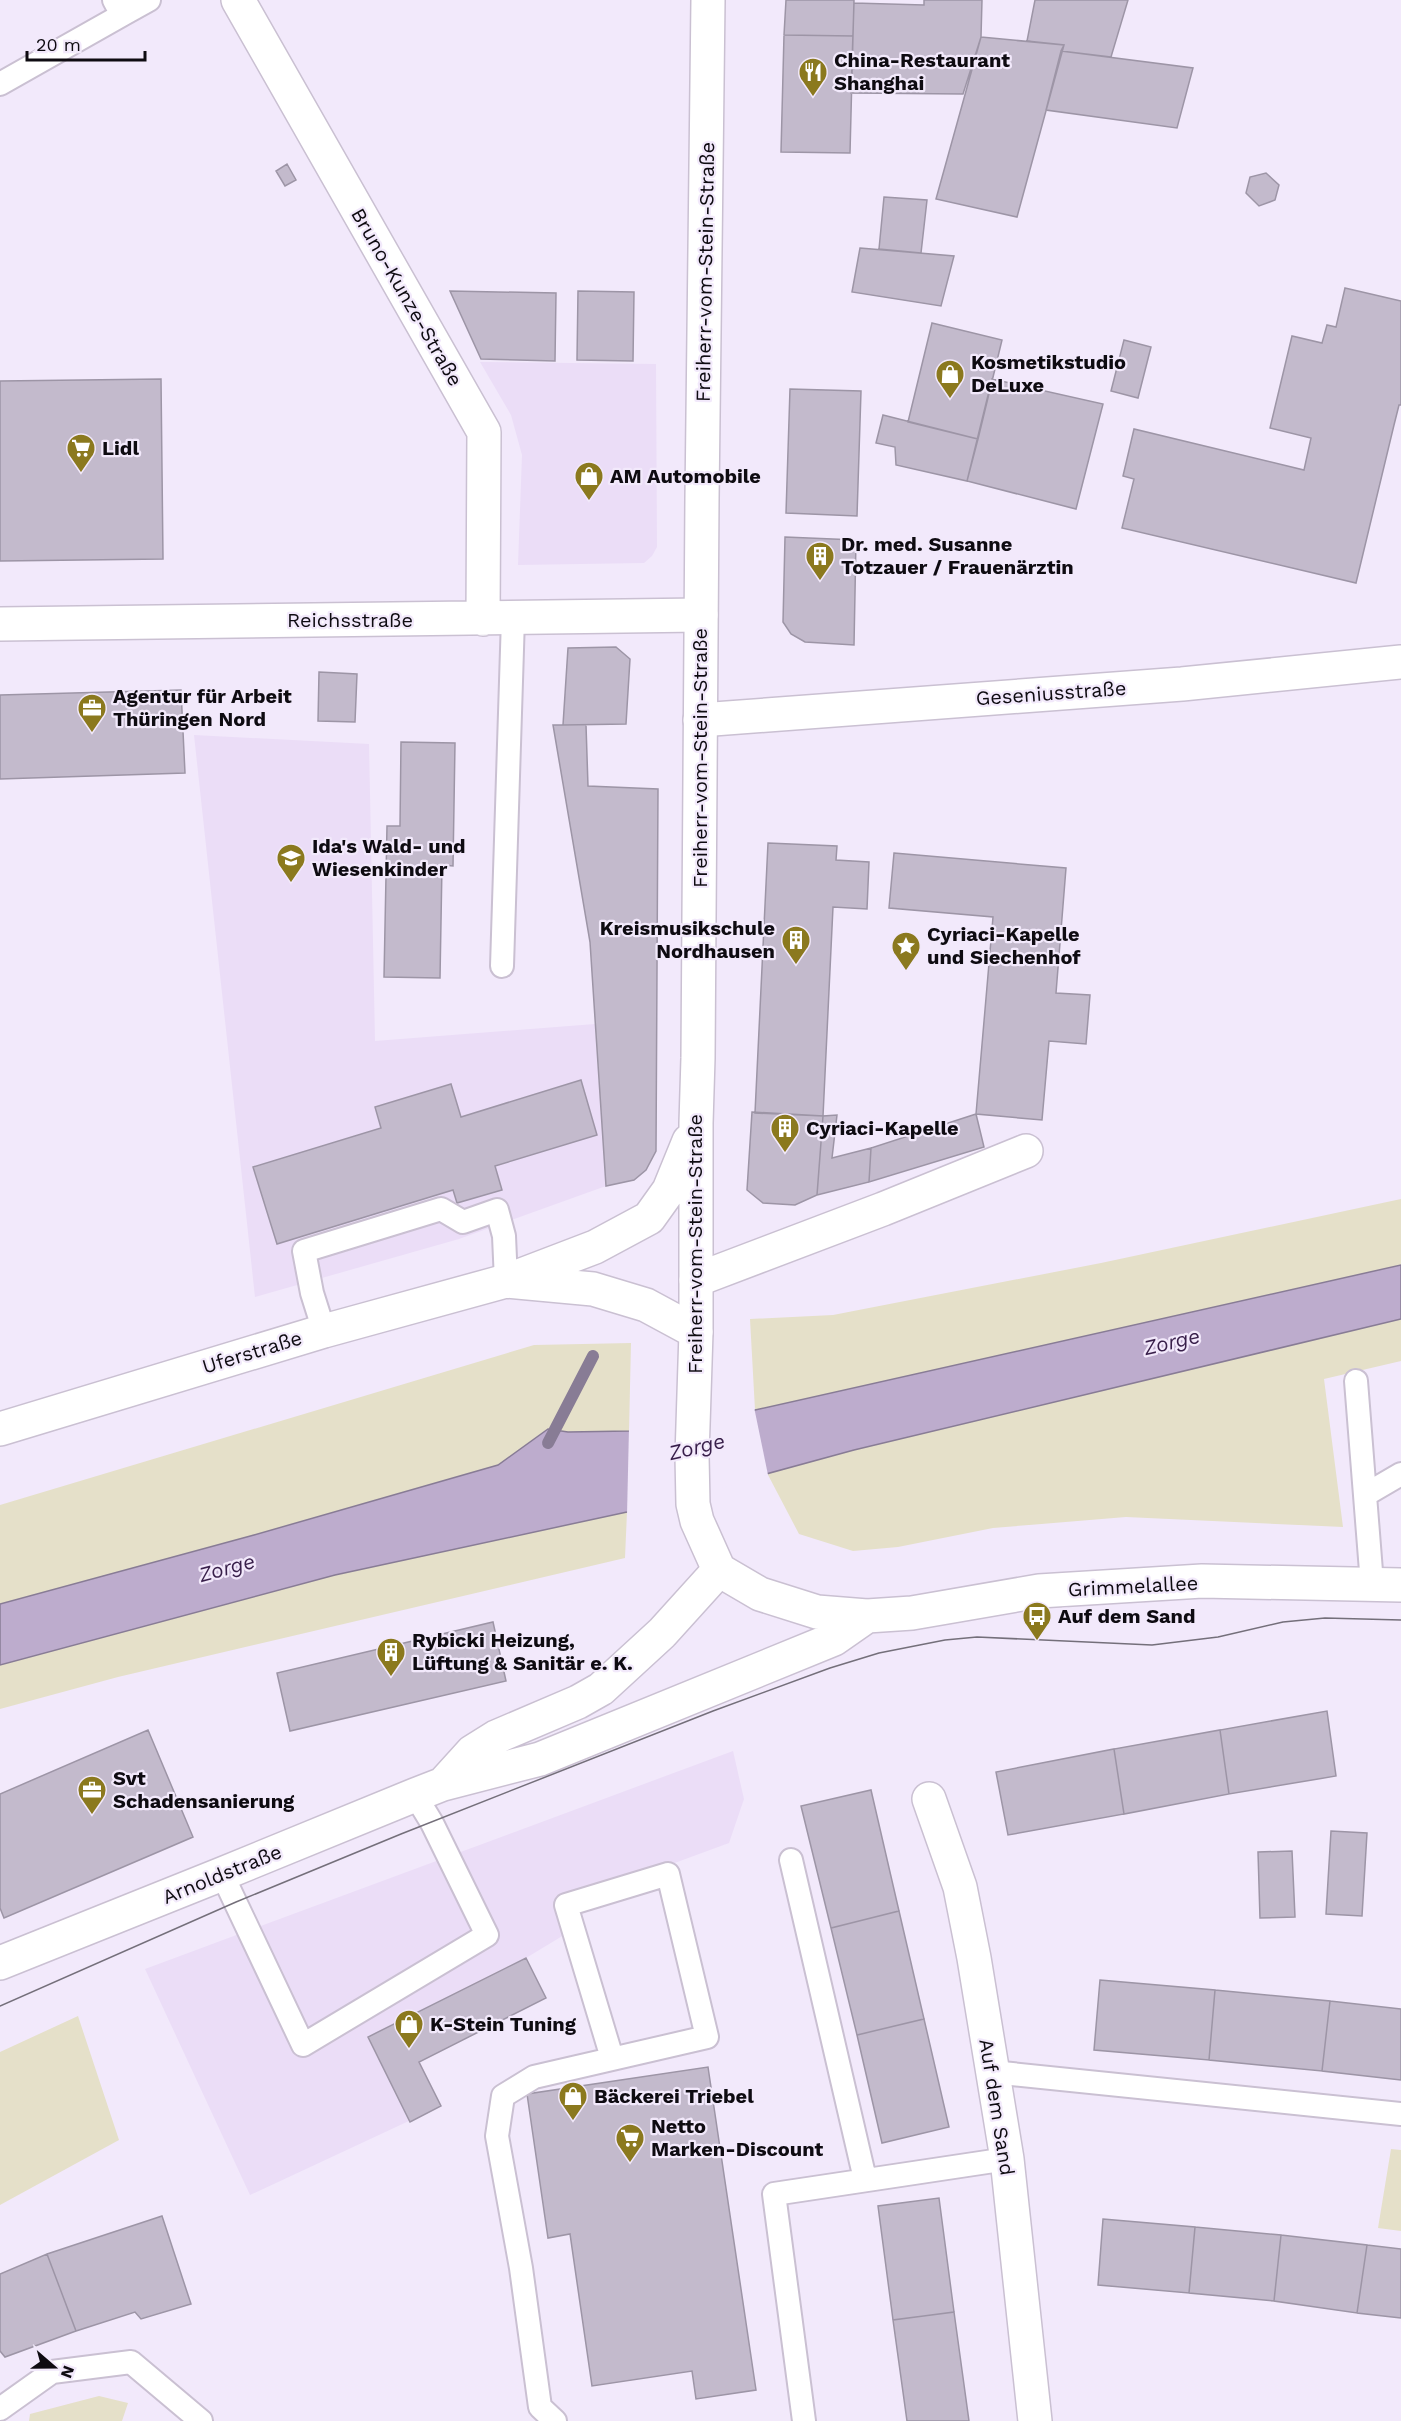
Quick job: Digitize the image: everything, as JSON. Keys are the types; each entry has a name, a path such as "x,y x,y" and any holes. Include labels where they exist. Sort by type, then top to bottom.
{"main road":[{"name":"Bruno-Kunze-Straße","path":"238,0 484,432 498,618"},
{"name":"Freiherr-vom-Stein-Straße","path":"708,0 696,1123 696,1332 692,1456 693,1504 697,1521 719,1570"},
{"name":"Reichsstraße","path":"0,624 701,615"},
{"name":"Geseniusstraße","path":"700,720 1182,684 1401,662"},
{"name":"Uferstraße","path":"0,1429 324,1331 506,1281 596,1247 649,1218 669,1190 696,1123"},
{"path":"696,1280 883,1209 1026,1151"},
{"path":"506,1281 593,1289 646,1305 696,1332"},
{"path":"429,1789 472,1752 496,1737 578,1702 610,1682 662,1634 719,1570 759,1594 817,1612 867,1616"},
{"name":"Grimmelallee","path":"867,1616 912,1613 1039,1591 1202,1581 1387,1584"},
{"name":"Arnoldstraße","path":"0,1963 429,1789 540,1758 834,1639 867,1616"},
{"name":"Auf dem Sand","path":"929,1798 960,1887 974,1958 1007,2159 1035,2421"}],"lane":[{"path":"0,84 118,7 149,0"},
{"path":"498,618 502,966"},
{"path":"324,1331 312,1293 304,1251 441,1209 463,1222 497,1210 504,1236 506,1281"},
{"path":"1356,1382 1365,1495 1387,1584"},
{"path":"1365,1495 1401,1474"},
{"path":"222,1874 303,2045 487,1935 432,1822 429,1789"},
{"path":"790,1860 865,2179"},
{"path":"555,2421 540,2407 521,2268 497,2136 503,2096 534,2077 707,2037 668,1874 566,1905 612,2058"},
{"path":"992,2072 1401,2114"},
{"path":"804,2421 774,2194 1007,2159"},
{"path":"0,2409 52,2372 131,2362 201,2421"}],"shaded area":[{"name":"AM Automobile","path":"480,362 656,364 657,547 644,563 518,565 522,455 511,415"},
{"name":"Ida's Wald- und Wiesenkinder","path":"194,735 369,744 375,1041 595,1024 606,1186 459,1239 255,1297"},
{"path":"1401,1199 1401,1265 755,1410 750,1319 833,1315 1101,1263"},
{"path":"1401,1319 1401,1361 1324,1379 1343,1527 1126,1517 993,1528 898,1547 853,1551 799,1534 767,1473 854,1450"},
{"path":"631,1343 629,1431 568,1432 548,1429 498,1465 254,1535 0,1604 0,1505 534,1345"},
{"path":"627,1512 625,1558 118,1677 0,1709 0,1665 335,1575"},
{"path":"733,1751 744,1799 729,1843 555,1907 564,1935 526,1958 546,1998 420,2062 441,2106 250,2195 145,1969"},
{"path":"78,2016 119,2140 0,2205 0,2052"},
{"path":"1391,2149 1401,2150 1401,2231 1378,2228"},
{"path":"99,2396 128,2403 122,2421 29,2421 30,2414"}],"water":[{"name":"Zorge","path":"1401,1265 1401,1319 854,1450 627,1512 335,1575 0,1665 0,1604 254,1535 498,1465 548,1429 568,1432 629,1431 755,1410"}],"pier":[{"path":"754,1407 768,1475 627,1515 629,1428"}],"building":[{"path":"786,0 854,0 853,36 784,35"},
{"path":"924,0 982,0 981,37 963,94 851,93 854,3 924,5"},
{"path":"1035,0 1128,0 1111,57 1061,51 1064,45 1027,41"},
{"path":"784,35 853,36 850,153 781,152"},
{"path":"981,37 1064,45 1017,217 936,199"},
{"path":"1061,51 1193,68 1177,128 1046,110"},
{"path":"287,164 296,180 285,186 276,171"},
{"path":"1266,173 1279,185 1275,200 1259,206 1246,193 1250,177"},
{"path":"884,197 927,200 921,253 879,249"},
{"path":"860,248 954,256 941,306 852,292"},
{"path":"1345,288 1401,301 1401,405 1399,405 1356,583 1122,528 1134,479 1123,476 1134,429 1304,470 1311,438 1270,428 1292,336 1322,343 1327,325 1336,327"},
{"path":"450,291 556,293 555,361 481,359"},
{"path":"578,291 634,292 633,361 577,360"},
{"name":"Kosmetikstudio DeLuxe","path":"932,323 1002,340 978,439 908,422"},
{"path":"1124,340 1151,347 1138,398 1111,391"},
{"name":"Lidl","path":"161,379 163,559 0,561 0,381"},
{"path":"992,379 1103,404 1076,509 967,481"},
{"path":"790,389 861,391 857,516 786,513"},
{"path":"883,415 978,439 967,481 896,465 895,447 876,443"},
{"name":"Dr. med. Susanne Totzauer / Frauenärztin","path":"785,537 856,540 854,645 805,642 791,634 783,622"},
{"path":"616,647 630,659 626,724 563,725 568,648"},
{"path":"319,672 357,674 355,722 318,721"},
{"name":"Agentur für Arbeit Thüringen Nord","path":"181,690 185,773 0,779 0,695"},
{"path":"553,725 586,725 588,786 658,789 656,1151 646,1170 634,1180 606,1186 590,942"},
{"path":"401,742 455,743 453,866 442,865 440,978 384,977 387,826 400,826"},
{"name":"Kreismusikschule Nordhausen","path":"768,843 837,846 836,860 869,862 867,909 833,907 823,1116 755,1113"},
{"path":"894,853 1066,868 1056,993 1090,995 1086,1044 1049,1041 1042,1120 976,1114 993,917 889,908"},
{"path":"581,1080 597,1135 495,1166 502,1190 457,1203 453,1190 277,1244 253,1167 381,1128 375,1107 451,1084 461,1117"},
{"name":"Cyriaci-Kapelle","path":"752,1112 823,1116 817,1195 795,1205 763,1203 747,1190"},
{"path":"976,1114 984,1147 869,1182 871,1148"},
{"path":"837,1115 832,1158 871,1148 869,1182 817,1195 823,1116"},
{"name":"Rybicki Heizung, Lüftung & Sanitär e. K.","path":"493,1622 506,1681 290,1731 277,1673"},
{"path":"1327,1711 1336,1776 1229,1794 1220,1730"},
{"name":"Svt Schadensanierung","path":"148,1730 193,1837 4,1918 0,1908 0,1794"},
{"path":"1220,1730 1229,1794 1124,1814 1114,1749"},
{"path":"1114,1749 1124,1814 1008,1835 996,1772"},
{"path":"871,1790 899,1911 831,1928 801,1806"},
{"path":"1331,1831 1367,1833 1362,1916 1326,1914"},
{"path":"1292,1851 1295,1917 1260,1918 1258,1852"},
{"path":"899,1911 924,2019 857,2035 831,1928"},
{"name":"K-Stein Tuning","path":"526,1958 546,1998 419,2062 441,2106 410,2122 368,2037"},
{"path":"1100,1980 1215,1990 1209,2060 1094,2050"},
{"path":"1215,1990 1330,2001 1322,2071 1209,2060"},
{"path":"1330,2001 1401,2009 1401,2080 1322,2071"},
{"path":"924,2019 949,2127 882,2143 857,2035"},
{"name":"Netto Marken-Discount","path":"708,2067 756,2390 696,2399 692,2371 592,2386 570,2234 548,2238 527,2094"},
{"path":"939,2198 954,2312 893,2320 878,2206"},
{"path":"162,2216 191,2304 141,2319 135,2312 76,2331 47,2254"},
{"path":"1103,2219 1195,2227 1189,2293 1098,2285"},
{"path":"1195,2227 1281,2235 1274,2301 1189,2293"},
{"path":"1281,2235 1367,2245 1357,2313 1274,2301"},
{"path":"1367,2245 1401,2249 1401,2318 1357,2313"},
{"path":"47,2254 76,2331 5,2357 0,2351 0,2274"},
{"path":"954,2312 969,2421 907,2421 893,2320"}],"waterway":[{"path":"548,1443 593,1356"}],"tram line":[{"path":"0,2006 236,1902 401,1834 713,1711 830,1668 879,1653 945,1640 977,1637 1152,1645 1218,1637 1283,1622 1325,1618 1401,1620"}],"place":[{"name":"China-Restaurant Shanghai","path":"813,98"},
{"name":"Kosmetikstudio DeLuxe","path":"950,400"},
{"name":"Lidl","path":"81,474"},
{"name":"AM Automobile","path":"589,502"},
{"name":"Dr. med. Susanne Totzauer / Frauenärztin","path":"820,582"},
{"name":"Agentur für Arbeit Thüringen Nord","path":"92,734"},
{"name":"Ida's Wald- und Wiesenkinder","path":"291,884"},
{"name":"Kreismusikschule Nordhausen","path":"796,966"},
{"name":"Cyriaci-Kapelle und Siechenhof","path":"906,972"},
{"name":"Cyriaci-Kapelle","path":"785,1154"},
{"name":"Auf dem Sand","path":"1037,1642"},
{"name":"Rybicki Heizung, Lüftung & Sanitär e. K.","path":"391,1678"},
{"name":"Svt Schadensanierung","path":"92,1816"},
{"name":"K-Stein Tuning","path":"409,2050"},
{"name":"Bäckerei Triebel","path":"573,2122"},
{"name":"Netto Marken-Discount","path":"630,2164"}]}
